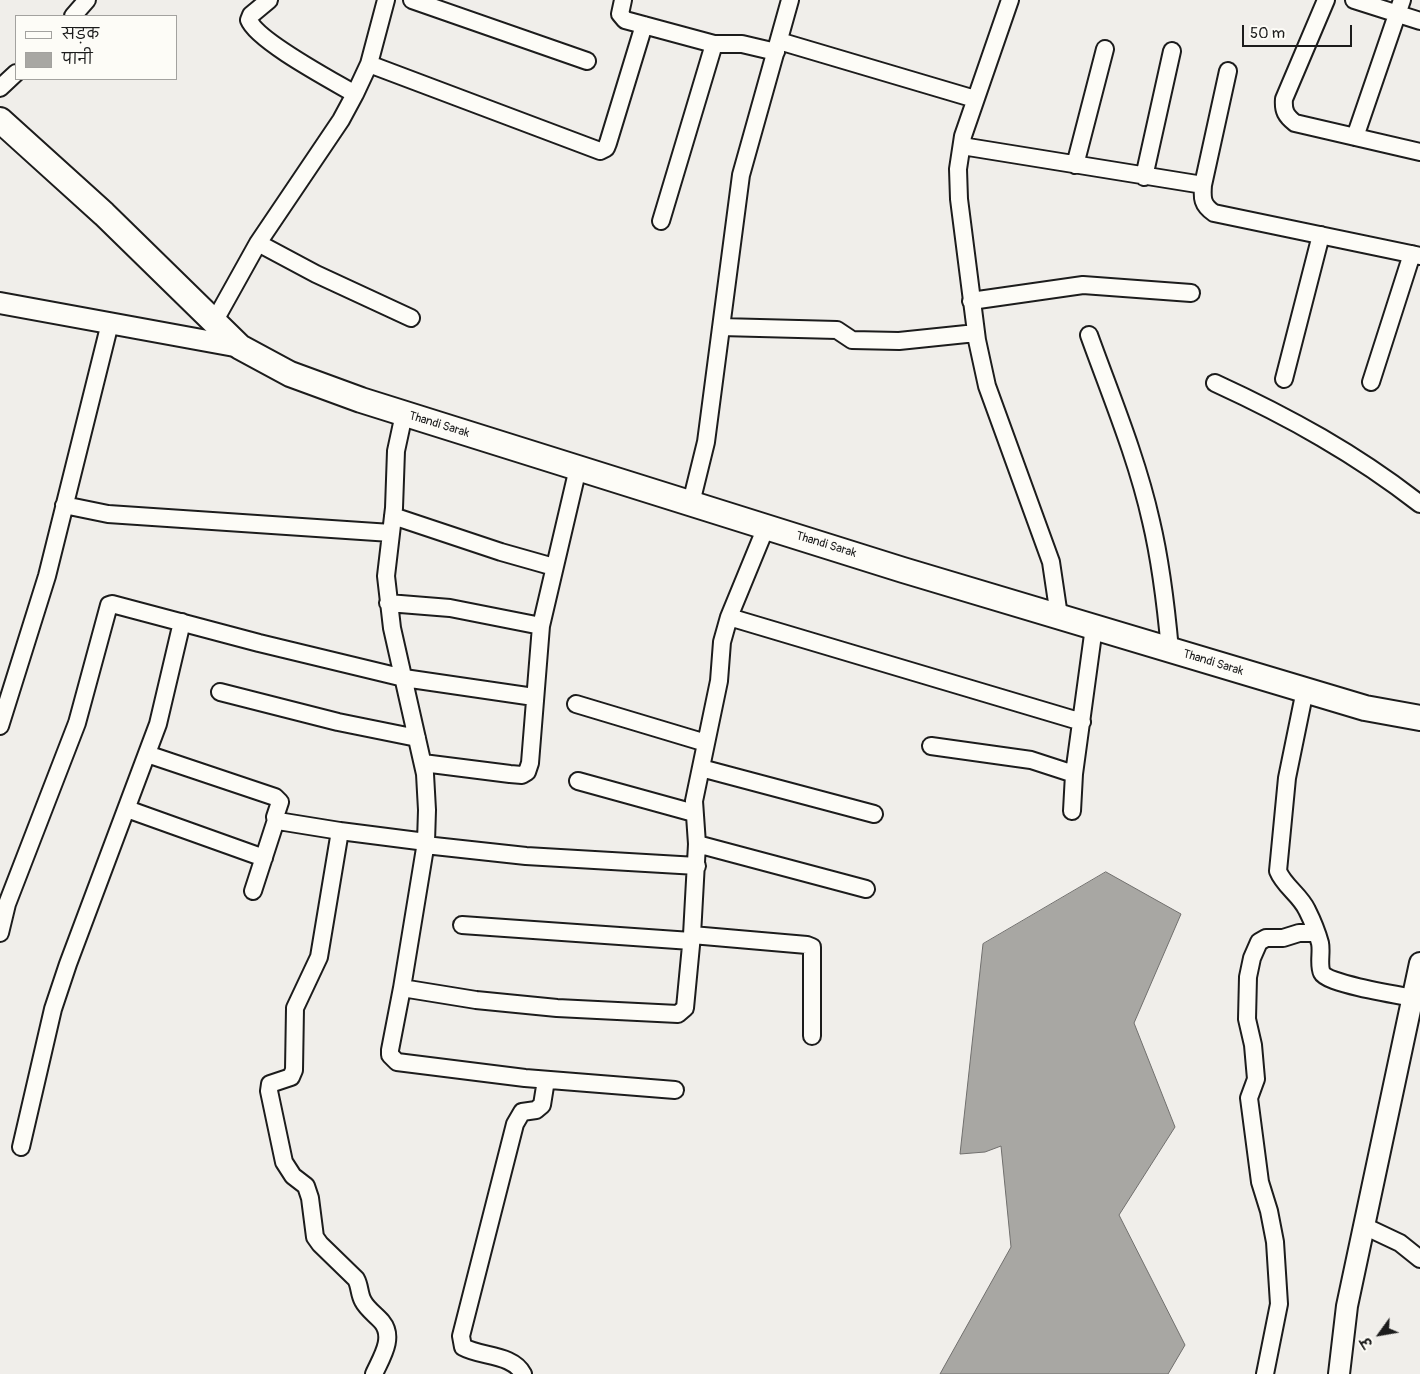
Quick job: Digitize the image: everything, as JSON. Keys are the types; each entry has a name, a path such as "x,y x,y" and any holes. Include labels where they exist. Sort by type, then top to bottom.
{"main road":[{"name":"Thandi Sarak","path":"0,120 104,214 240,347 290,374 404,414 1094,627 1364,708 1420,718"}],"street":[{"path":"74,15 87,0"},
{"path":"269,0 251,15 249,20 251,26 278,47 355,94"},
{"path":"214,322 258,243 341,120 355,94 368,64 386,0"},
{"path":"412,0 587,61"},
{"path":"623,0 620,10 621,18 644,25 714,44 778,47 975,99"},
{"path":"691,504 706,442 742,175 790,0"},
{"path":"1010,0 975,99 962,146 958,169 959,199 976,333 990,393 1051,562 1059,616"},
{"path":"1326,0 1284,99 1283,110 1288,118 1295,123 1420,152"},
{"path":"1354,0 1400,6 1420,21"},
{"path":"1355,137 1400,6"},
{"path":"368,64 600,150 606,148 608,143 644,25"},
{"path":"661,221 714,44"},
{"path":"1075,165 1105,49"},
{"path":"1144,177 1172,51"},
{"path":"1228,71 1203,185 1202,200 1207,208 1214,212 1416,255 1371,382"},
{"path":"0,88 15,74"},
{"path":"962,146 1144,177 1203,185"},
{"path":"1284,379 1321,236"},
{"path":"258,243 316,274 411,318"},
{"path":"971,301 1083,285 1191,293"},
{"path":"0,303 240,347"},
{"path":"0,726 47,576 110,323"},
{"path":"721,327 837,330 852,340 898,341 976,333"},
{"path":"1089,336 1132,456 1151,520 1164,594 1170,650"},
{"path":"1215,383 1282,414 1337,445 1382,474 1420,504"},
{"path":"404,414 396,451 393,516 386,576 388,603 423,763 427,810 426,844 390,1050 393,1060 422,1066 546,1080 675,1090"},
{"path":"423,763 510,774 522,775 527,772 530,763 541,626 578,468"},
{"path":"64,505 108,514 391,533"},
{"path":"393,516 501,552 554,567"},
{"path":"402,988 476,1000 557,1008 678,1014 685,1008 697,866 694,801 719,681 722,642 729,617 766,527"},
{"path":"388,603 450,608 541,626"},
{"path":"0,933 7,904 77,723 107,607 112,604 259,643 404,678 534,697"},
{"path":"729,617 1082,722"},
{"path":"21,1147 53,1008 158,724 182,622"},
{"path":"1072,811 1074,774 1094,627"},
{"path":"1305,690 1287,778 1278,871 1282,880 1299,897 1316,933 1320,943 1321,971 1329,980 1416,998"},
{"path":"220,692 338,722 417,738"},
{"path":"576,704 706,743"},
{"path":"931,746 1031,760 1074,774"},
{"path":"147,754 275,797 280,802 253,892"},
{"path":"702,768 874,814"},
{"path":"578,781 694,813"},
{"path":"127,809 264,858"},
{"path":"276,820 426,844 526,856 697,866"},
{"path":"340,831 319,957 295,1008 294,1070 291,1077 270,1084 269,1091 284,1162 293,1176 306,1186 310,1198 315,1237 356,1279 360,1286 362,1300 383,1324 387,1333 388,1343 374,1374"},
{"path":"697,844 866,889"},
{"path":"462,925 807,945 812,947 812,1036"},
{"path":"1265,1374 1279,1304 1275,1242 1269,1211 1260,1182 1249,1098 1251,1090 1256,1084 1256,1079 1253,1045 1247,1019 1248,977 1252,958 1259,942 1266,938 1283,938 1299,933 1316,933"},
{"path":"1339,1374 1347,1306 1416,998 1420,963"},
{"path":"523,1374 514,1363 472,1352 463,1347 461,1336 515,1124 522,1112 536,1110 542,1105 546,1080"},
{"path":"1364,1226 1400,1243 1420,1258"}],"water":[{"path":"1106,872 1181,914 1134,1023 1175,1127 1119,1215 1185,1345 1168,1374 940,1374 1011,1247 1001,1146 985,1152 960,1154 983,944"}]}
